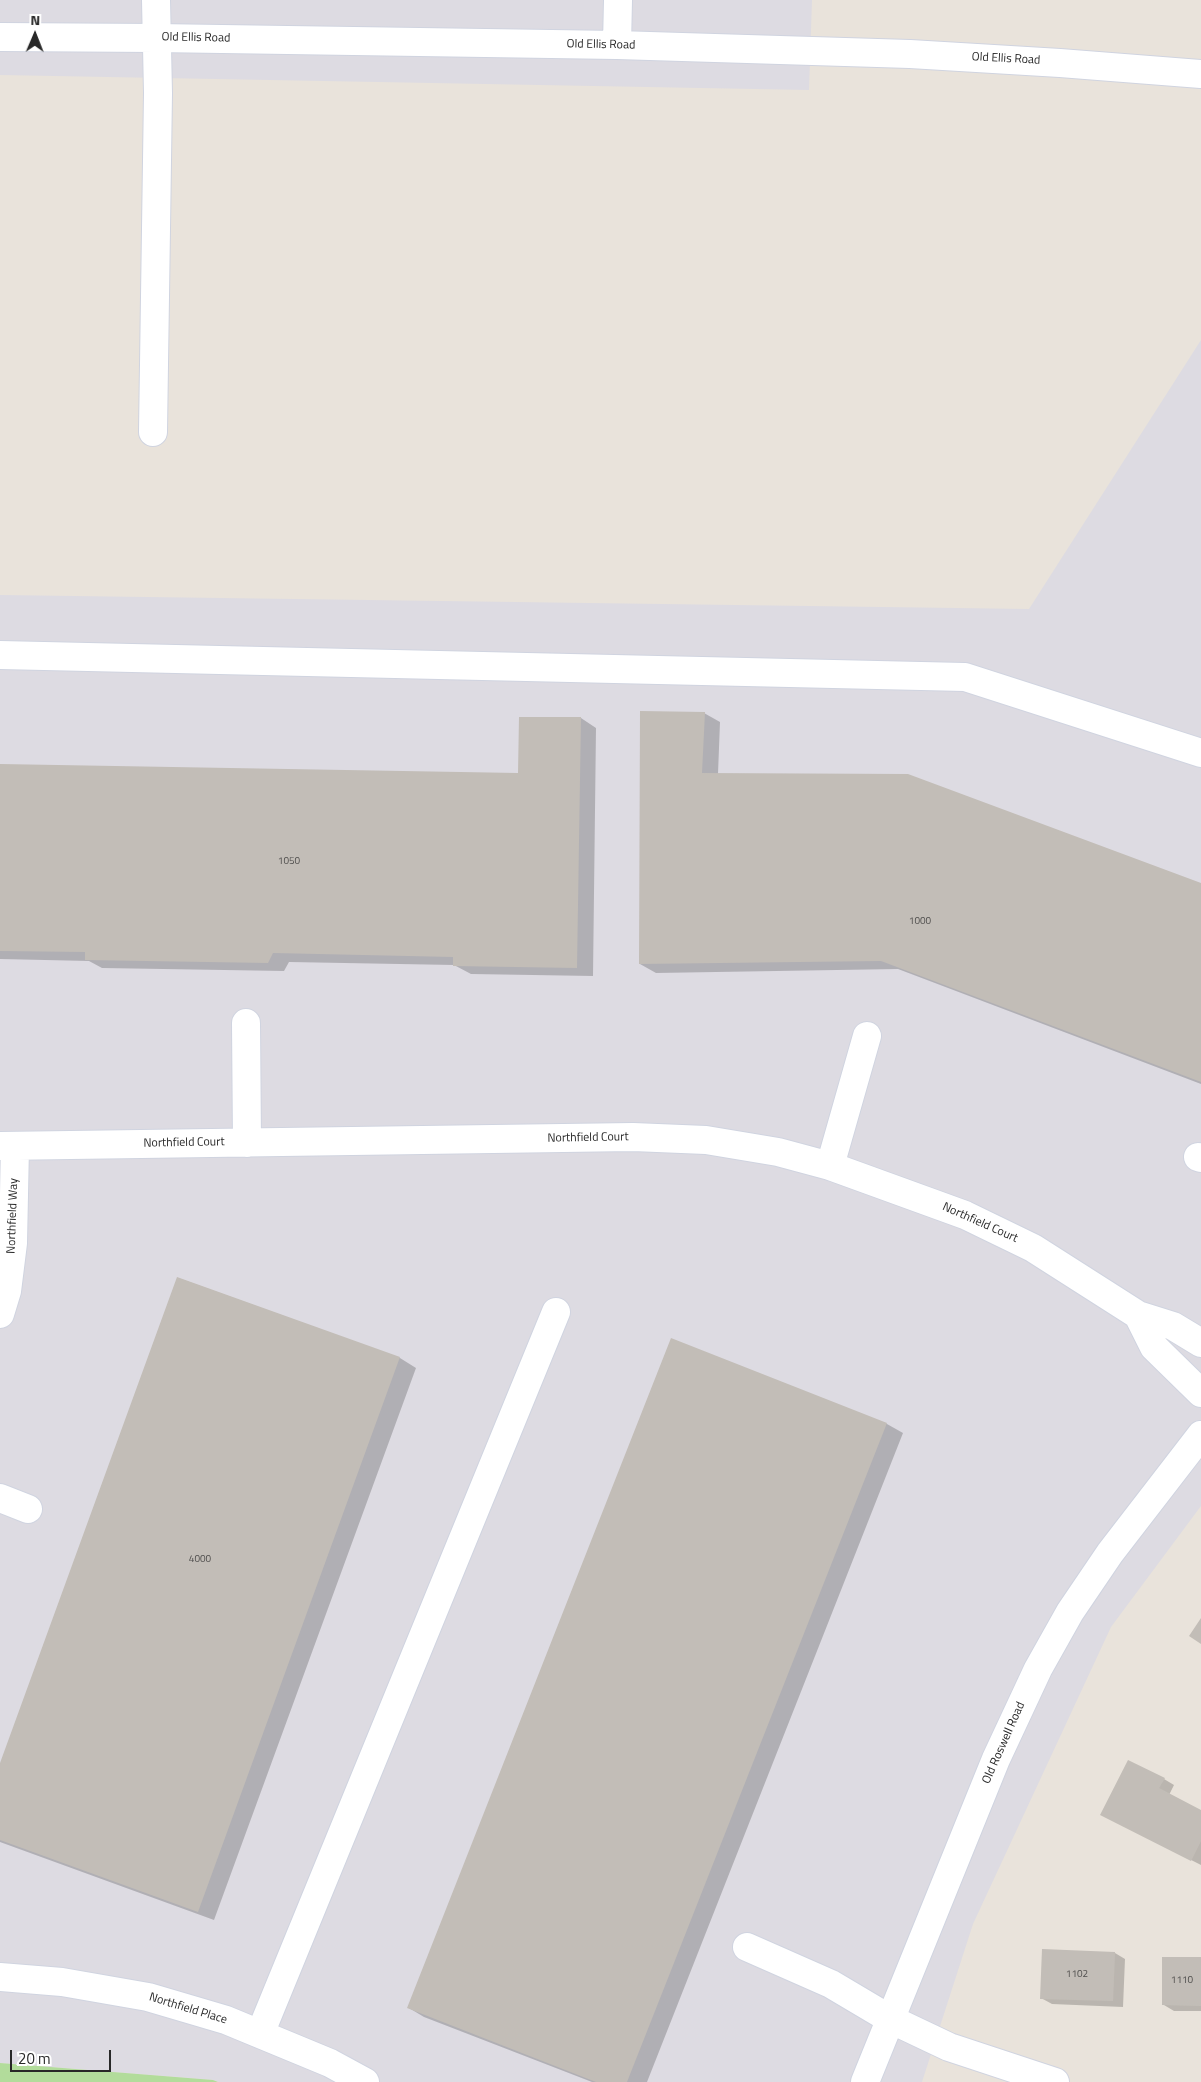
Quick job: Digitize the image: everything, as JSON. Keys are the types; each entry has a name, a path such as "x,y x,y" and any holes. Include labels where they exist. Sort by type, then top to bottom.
{"street":[{"path":"153,432 158,93 156,0"},
{"path":"617,45 618,0"},
{"name":"Old Ellis Road","path":"0,38 156,38 617,45 910,54 1201,74"},
{"path":"0,655 965,677 1201,753"},
{"path":"246,1022 247,1143"},
{"path":"830,1166 867,1036"},
{"name":"Northfield Court","path":"7,1146 633,1137 706,1140 778,1152 830,1166 965,1215 1016,1240 1083,1278 1138,1315 1173,1326 1201,1343"},
{"name":"Northfield Way","path":"0,1314 7,1291 13,1243 7,1146"},
{"path":"260,2034 556,1312"},
{"name":"Northfield Court","path":"1138,1315 1154,1347 1201,1393"},
{"name":"Old Roswell Road","path":"865,2082 996,1758 1038,1669 1070,1612 1110,1553 1201,1435"},
{"path":"0,1498 28,1510"},
{"path":"747,1946 831,1984 890,2019 949,2047 1055,2082"},
{"name":"Northfield Place","path":"0,1977 62,1982 148,1997 226,2020 330,2063 365,2082"}],"shaded area":[{"path":"0,0 812,0 809,90 0,75"},
{"path":"1201,340 1201,1506 1111,1627 973,1924 922,2082 218,2082 213,2080 0,2063 0,595 1029,609"}],"green space":[{"path":"0,2063 213,2080 218,2082 0,2082"}],"building":[{"path":"640,711 705,712 702,773 908,774 1201,883 1201,1082 881,961 639,964"},
{"path":"519,717 581,717 577,968 453,966 453,957 273,953 268,963 85,960 85,952 0,951 0,764 518,773"},
{"path":"177,1277 400,1357 198,1912 0,1840 0,1763"},
{"path":"671,1338 887,1423 627,2082 596,2082 407,2008"},
{"path":"1201,1618 1201,1644 1189,1636"},
{"path":"1128,1760 1165,1778 1159,1788 1201,1810 1201,1841 1191,1861 1100,1815"},
{"path":"1042,1949 1115,1952 1113,2001 1040,1999"},
{"path":"1162,1957 1201,1957 1201,2006 1162,2005"}]}
